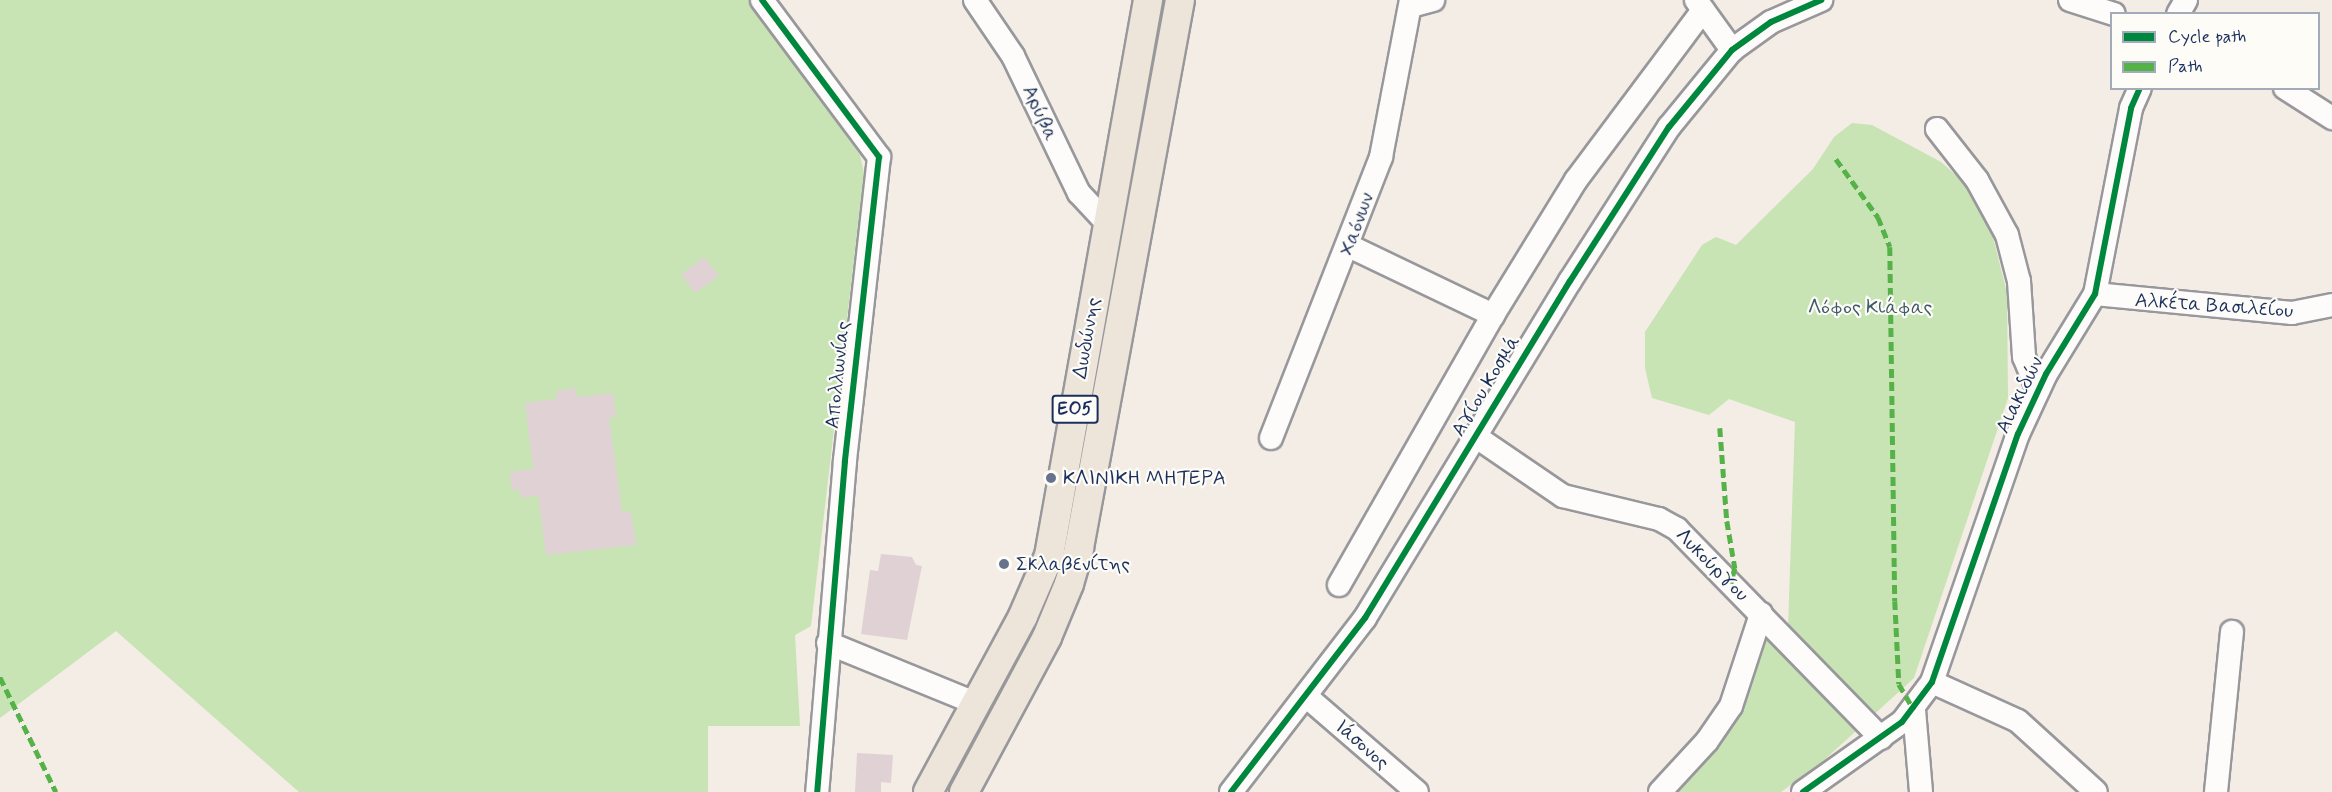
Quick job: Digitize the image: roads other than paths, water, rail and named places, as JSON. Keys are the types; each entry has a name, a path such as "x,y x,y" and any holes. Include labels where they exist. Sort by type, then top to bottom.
{"main road":[{"name":"Δωδώνης","path":"928,792 1018,625 1049,556 1148,0"},
{"name":"Δωδώνης","path":"964,792 1047,637 1072,575 1090,501 1180,0"}],"street":[{"name":"Απολλωνίας","path":"762,0 879,157 828,643 817,792"},
{"name":"Αρύβα","path":"975,0 1013,57 1079,194 1107,223"},
{"path":"1411,3 1433,0"},
{"name":"Αγίου Κοσμά","path":"1231,792 1307,697 1365,618 1644,162 1732,50 1780,7 1821,0"},
{"path":"2070,0 2110,13"},
{"name":"Χαόνων","path":"1271,438 1349,246 1381,157 1411,3"},
{"path":"1339,585 1493,315 1576,180 1700,5 1732,50"},
{"name":"Αιακιδών","path":"1803,792 1881,738 1914,710 1932,682 2018,434 2038,390 2095,294 2131,108 2139,90"},
{"path":"2288,90 2332,118"},
{"path":"1937,129 1977,180 2007,235 2019,281 2024,357 2038,390"},
{"path":"1349,246 1493,315"},
{"name":"Αλκέτα Βασιλείου","path":"2095,294 2292,313 2332,305"},
{"name":"Λυκούργου","path":"1475,436 1563,496 1670,524 1881,738"},
{"path":"1660,792 1707,741 1731,706 1761,614"},
{"path":"2216,792 2232,632"},
{"path":"828,643 975,703"},
{"path":"1932,682 2018,721 2096,792"},
{"name":"Ιάσονος","path":"1307,697 1417,792"},
{"path":"1914,710 1921,792"}],"place":[{"name":"ΚΛΙΝΙΚΗ ΜΗΤΕΡΑ","path":"1051,478"},
{"name":"Σκλαβενίτης","path":"1004,564"}],"park label":[{"name":"Λόφος Κιάφας","path":"1870,307"}]}
